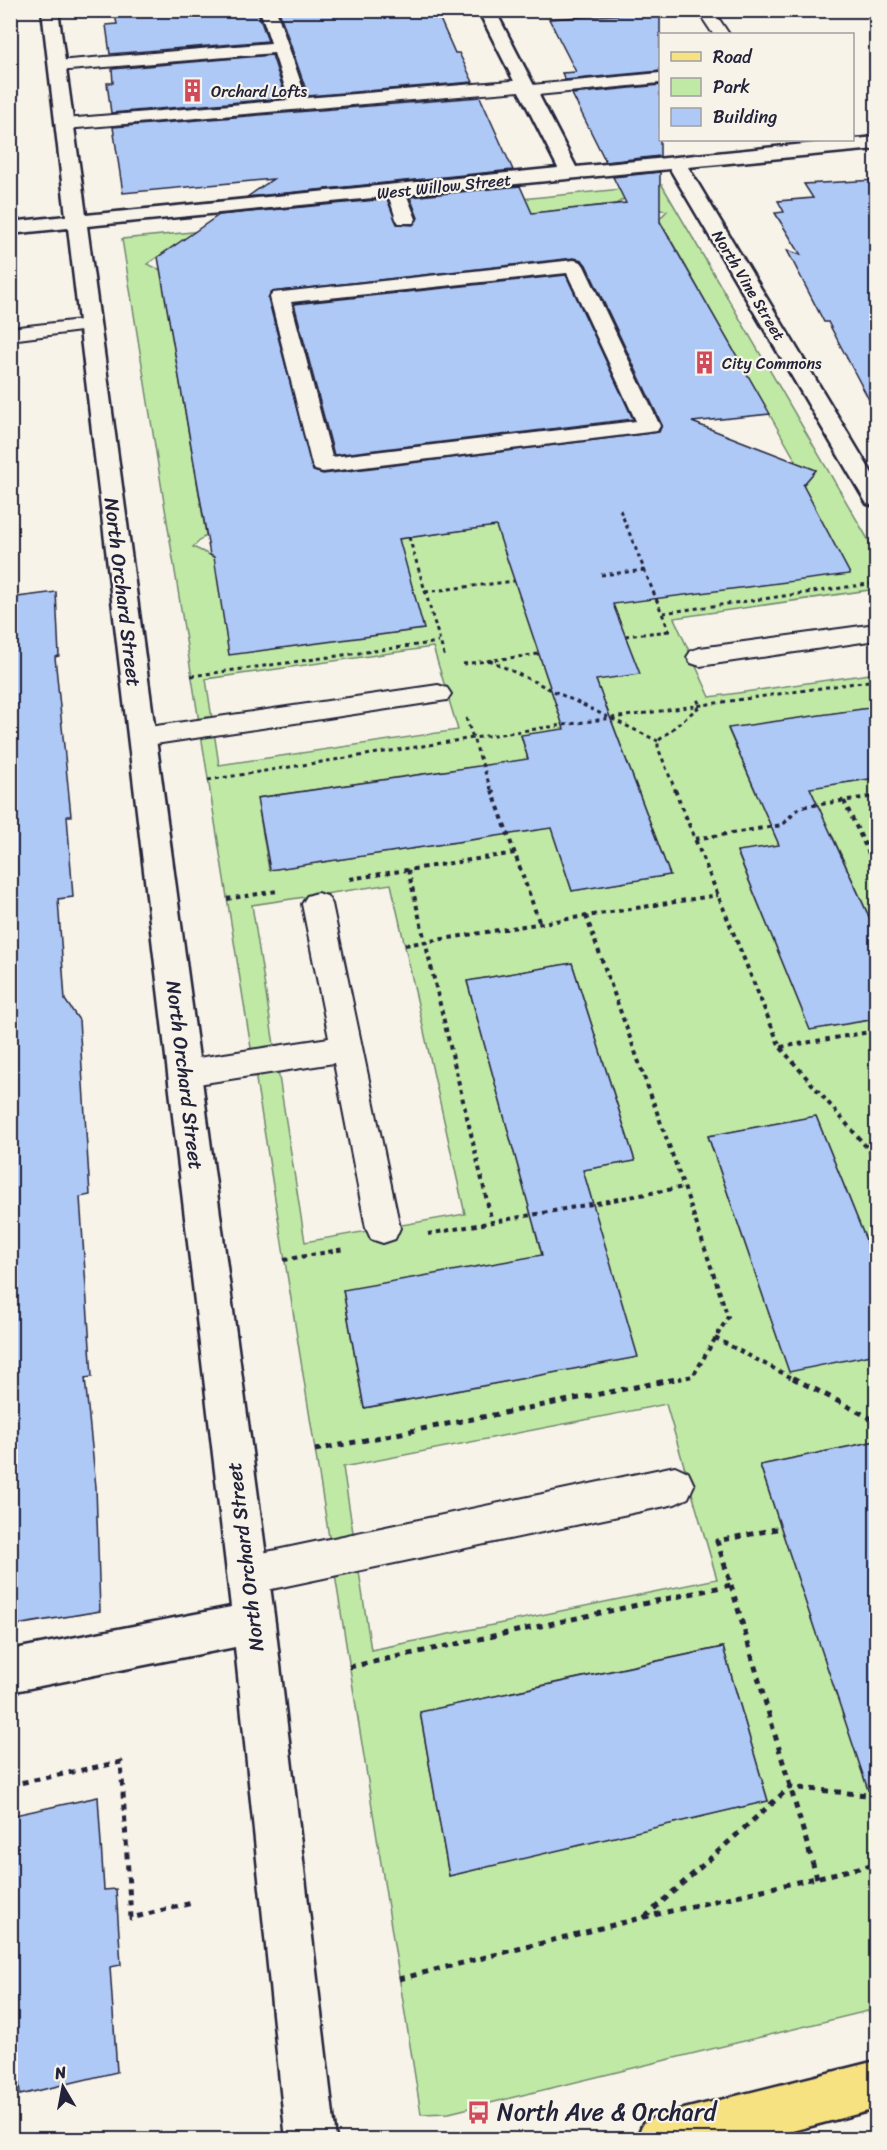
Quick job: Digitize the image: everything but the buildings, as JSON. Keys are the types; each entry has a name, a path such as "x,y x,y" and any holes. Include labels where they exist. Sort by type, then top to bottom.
{"main road":[{"path":"660,2139 876,2085"}],"street":[{"name":"North Orchard Street","path":"50,10 254,1623 311,2139"},
{"path":"486,10 570,174"},
{"name":"West Willow Street","path":"10,228 570,174 834,143 876,143"},
{"name":"North Vine Street","path":"676,163 876,499"},
{"path":"10,1671 254,1623"}],"lane":[{"path":"268,10 299,105"},
{"path":"705,10 721,33"},
{"path":"57,66 280,47"},
{"path":"65,124 659,78"},
{"path":"396,191 406,219"},
{"path":"422,260 430,281"},
{"path":"574,266 649,426 323,465 280,297 430,281 574,266"},
{"path":"10,334 90,326"},
{"path":"700,657 876,632"},
{"path":"142,737 438,694"},
{"path":"317,904 383,1227"},
{"path":"185,1073 346,1048"},
{"path":"248,1575 675,1485"}],"path":[{"path":"620,510 674,641"},
{"path":"409,537 448,666"},
{"path":"601,575 645,570"},
{"path":"425,592 514,581"},
{"path":"663,613 876,583"},
{"path":"625,636 669,631"},
{"path":"191,676 439,642"},
{"path":"458,664 539,654"},
{"path":"489,660 658,741"},
{"path":"208,780 473,738 876,680"},
{"path":"696,695 700,706"},
{"path":"658,741 700,706"},
{"path":"466,717 540,924"},
{"path":"658,741 658,748 780,1047 876,1158"},
{"path":"695,839 782,825 800,807 876,796"},
{"path":"844,801 876,868"},
{"path":"340,881 515,853"},
{"path":"408,870 492,1222"},
{"path":"227,899 283,890"},
{"path":"405,945 718,895"},
{"path":"315,1450 693,1376 728,1317 684,1187 585,916"},
{"path":"780,1047 876,1032"},
{"path":"423,1235 684,1187"},
{"path":"284,1260 354,1247"},
{"path":"716,1338 876,1421"},
{"path":"781,1528 717,1541 817,1878"},
{"path":"349,1667 731,1585"},
{"path":"10,1785 121,1761 131,1918 192,1903"},
{"path":"645,1917 790,1787 876,1797"},
{"path":"399,1979 645,1917 876,1864"}],"green space":[{"path":"662,185 876,553 876,589 674,618 710,697 876,673 876,707 728,729 757,795 876,778 876,808 873,809 876,816 876,932 833,837 737,852 810,1029 876,1019 876,1265 816,1116 708,1136 789,1371 876,1354 876,1441 760,1465 865,1778 876,1776 876,2009 449,2113 421,2114 122,239","holes":["627,197 667,211 659,219 797,463 816,470 790,499 770,491 251,557 239,569 193,547 206,535 161,270 147,264 177,244 432,216 435,224 616,204","433,647 458,730 219,765 206,679","612,722 670,875 572,891 521,736","465,768 485,838 269,870 257,798","391,884 465,1214 305,1242 252,905","572,963 635,1161 522,1181 467,981","343,1290 637,1357 364,1408","666,1404 717,1579 371,1650 343,1467","723,1647 768,1801 449,1875 420,1712"]}],"place":[{"name":"Orchard Lofts","path":"193,91"},
{"name":"City Commons","path":"704,363"},
{"name":"North Ave & Orchard","path":"479,2112"}]}
